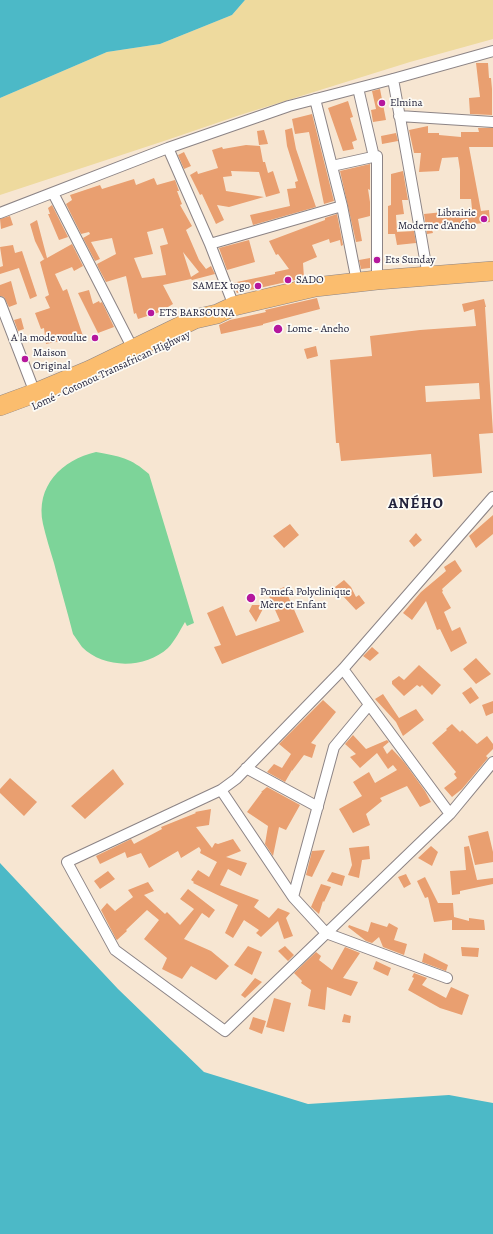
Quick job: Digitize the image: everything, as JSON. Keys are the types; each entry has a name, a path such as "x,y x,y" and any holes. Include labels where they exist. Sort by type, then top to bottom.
{"highway":[{"name":"Lomé - Cotonou Transafrican Highway","path":"0,406 35,394 90,370 195,319 217,314 234,306 315,287 377,280 493,271"},
{"name":"Lomé - Cotonou Transafrican Highway","path":"0,420 54,399 191,335 207,325 217,314"}],"street":[{"path":"0,213 168,148 289,106 493,51"},
{"path":"393,79 428,277"},
{"path":"358,88 374,157"},
{"path":"315,99 342,206 357,282"},
{"path":"399,116 493,122"},
{"path":"168,148 210,244 234,306"},
{"path":"332,166 377,156 377,280"},
{"path":"53,193 133,349"},
{"path":"210,244 342,206"},
{"path":"0,302 35,394"},
{"path":"493,497 343,669 236,779 221,790 67,862 115,950 225,1031 450,814 493,762"},
{"path":"343,669 450,814"},
{"path":"293,897 334,747 369,705"},
{"path":"246,768 318,807"},
{"path":"221,790 293,897 326,934 447,978"}],"green space":[{"path":"96,452 124,458 136,464 149,474 194,623 187,626 185,622 171,645 159,655 136,663 113,663 101,659 82,647 73,634 43,524 43,498 47,487 54,477 62,468 72,461"}],"sand":[{"path":"245,0 493,0 493,39 410,62 240,115 0,195 0,98 107,52 160,44 232,15"}],"water":[{"path":"0,0 245,0 232,15 160,44 107,52 0,98"},
{"path":"0,863 118,989 204,1072 308,1104 449,1095 493,1103 493,1234 0,1234"}],"building":[{"path":"476,63 488,63 489,78 491,78 492,89 492,115 470,114 469,98 480,97"},
{"path":"380,89 386,120 373,122 371,110 376,109 372,91"},
{"path":"348,101 353,117 350,118 357,140 352,142 354,149 343,151 328,108"},
{"path":"312,114 334,201 324,204 309,132 295,134 292,119"},
{"path":"428,126 428,133 439,133 439,135 461,137 461,132 479,132 478,128 493,128 493,147 469,147 481,211 489,210 490,222 432,230 433,233 427,234 424,214 472,209 471,199 460,199 460,170 458,157 442,158 439,171 419,172 421,153 414,153 409,130"},
{"path":"292,128 296,149 316,207 253,225 250,215 290,206 287,189 296,188 295,182 298,181 287,146 285,130"},
{"path":"264,130 268,144 259,145 257,131"},
{"path":"396,133 398,141 382,144 381,136"},
{"path":"246,145 260,146 263,162 265,162 268,173 273,171 280,193 266,197 259,172 231,171 232,176 223,177 226,191 264,197 229,207 217,205 224,220 216,224 202,194 200,195 190,175 197,171 198,174 218,168 212,150 222,147 223,149"},
{"path":"184,152 191,166 184,169 178,155"},
{"path":"370,164 370,190 368,189 370,216 358,219 362,241 356,242 340,171"},
{"path":"403,171 408,200 402,200 404,214 396,215 397,232 414,231 416,243 397,245 395,234 388,234 388,206 391,205 391,174"},
{"path":"154,178 157,185 175,180 182,204 180,205 192,226 186,230 199,260 206,269 211,266 215,274 163,285 173,304 163,311 138,319 136,313 134,314 126,276 106,282 97,264 116,254 112,238 91,242 100,259 95,261 83,238 90,234 89,232 81,234 66,204 72,200 70,195 100,185 102,189 134,179 136,185","holes":["163,228 168,244 160,246 166,275 142,278 134,258 153,254 147,232","183,252 199,272 191,277"]},
{"path":"52,205 68,237 59,240 48,214 50,214 48,208"},
{"path":"337,214 343,245 341,246 340,240 330,243 329,239 312,245 317,257 303,263 304,278 237,293 232,283 275,274 275,272 289,269 278,254 276,255 269,241"},
{"path":"10,216 13,225 1,229 0,219"},
{"path":"37,220 47,258 72,244 83,266 74,271 72,267 55,274 63,291 67,289 83,336 46,344 44,328 41,329 35,313 50,308 45,297 49,295 40,262 46,258 44,259 35,241 30,224"},
{"path":"249,240 255,262 227,270 219,248"},
{"path":"13,245 15,253 22,251 37,296 30,299 19,268 0,274 0,267 3,266 0,247"},
{"path":"370,258 370,268 361,269 359,260"},
{"path":"11,281 17,304 9,307 4,297 0,296 0,285"},
{"path":"89,290 93,304 99,301 100,303 102,302 114,327 98,333 78,293"},
{"path":"317,298 320,309 263,325 221,334 219,325 230,320"},
{"path":"484,299 486,307 493,433 479,434 482,473 433,477 431,454 341,461 339,443 336,443 330,360 372,356 370,336 420,330 476,326 474,309 464,312 462,304","holes":["479,383 480,399 426,402 425,386"]},
{"path":"21,318 24,329 18,331 14,320"},
{"path":"316,346 318,356 307,359 304,349"},
{"path":"493,515 493,534 476,548 469,536"},
{"path":"290,524 299,535 284,548 273,536"},
{"path":"416,533 422,540 414,547 409,541"},
{"path":"455,560 462,571 442,589 442,592 451,608 444,612 452,631 460,627 467,643 451,652 440,629 437,630 426,601 412,620 403,613 421,592 446,571 444,567"},
{"path":"344,580 351,587 356,597 359,595 365,603 356,610 343,596 342,597 335,587"},
{"path":"284,587 304,632 222,664 214,647 221,645 207,613 223,606 236,636 280,621 268,594"},
{"path":"252,605 265,605 256,622 249,611"},
{"path":"372,647 379,653 370,661 363,656"},
{"path":"476,658 491,674 476,684 463,669"},
{"path":"419,665 441,685 432,695 422,685 420,687 417,685 404,696 392,684 392,681 399,676 404,680"},
{"path":"471,687 479,698 470,704 462,693"},
{"path":"383,694 399,718 416,709 424,720 403,736 396,722 375,699"},
{"path":"323,700 336,712 311,743 316,745 312,758 304,755 285,782 267,772 274,764 282,768 291,754 279,744"},
{"path":"493,701 493,713 486,716 482,705"},
{"path":"452,724 460,732 462,730 477,744 487,736 493,744 493,749 486,756 488,758 462,789 452,797 444,788 457,778 454,774 456,772 432,743"},
{"path":"353,735 366,749 387,740 389,742 383,747 387,754 392,749 404,762 431,802 420,807 407,786 380,798 382,801 366,814 370,825 353,833 339,809 362,796 353,782 369,772 375,783 397,770 393,765 388,769 377,753 360,768 350,757 356,754 345,744"},
{"path":"113,769 124,784 85,819 71,806"},
{"path":"10,778 37,802 24,816 0,793 0,789"},
{"path":"267,787 300,805 286,830 279,827 273,856 265,844 268,826 247,812 261,792"},
{"path":"211,809 209,825 196,827 212,848 215,843 218,844 233,839 241,851 226,857 247,863 241,876 228,869 220,885 259,900 254,907 269,918 278,908 290,913 286,918 293,936 284,939 278,921 261,937 256,933 259,930 244,920 233,938 225,933 238,905 193,883 194,882 191,880 198,870 209,877 217,862 200,853 201,850 199,847 181,858 178,851 149,868 141,853 127,858 125,852 100,864 96,856 131,839 134,844 162,829 161,827 196,813 195,812"},
{"path":"488,831 493,852 493,862 475,865 468,836"},
{"path":"369,846 370,859 362,860 359,878 348,875 352,865 349,848"},
{"path":"431,846 438,852 432,866 418,858"},
{"path":"469,846 477,880 493,878 493,884 460,891 460,894 452,895 450,871 466,870 464,847"},
{"path":"325,850 312,877 306,875 312,851"},
{"path":"108,871 115,879 100,889 94,881"},
{"path":"332,872 345,876 342,886 327,881"},
{"path":"406,874 411,884 404,888 398,877"},
{"path":"425,877 438,903 453,903 454,917 469,921 469,918 484,920 485,930 452,930 452,920 434,922 428,897 425,898 417,881"},
{"path":"148,882 154,891 144,895 165,914 167,912 180,925 194,909 180,899 188,889 215,910 209,918 202,913 184,939 211,951 229,966 216,980 191,966 182,979 162,969 167,958 144,939 159,920 147,910 126,930 127,931 117,940 116,939 101,910 107,903 115,911 133,897 128,890"},
{"path":"321,884 331,887 324,902 323,901 319,914 311,907"},
{"path":"371,922 387,927 389,923 398,928 394,940 407,944 404,955 383,947 379,937 372,943 366,941 348,927 349,925 368,932"},
{"path":"248,946 262,952 252,975 234,965"},
{"path":"285,946 294,955 288,961 278,951"},
{"path":"345,947 360,953 343,978 358,982 351,996 327,987 325,1010 308,1006 311,990 301,983 302,981 294,973 316,952 321,956 319,960 332,970"},
{"path":"461,947 479,948 478,957 462,956"},
{"path":"424,953 448,965 446,971 422,962"},
{"path":"376,961 391,968 388,976 373,969"},
{"path":"414,973 427,978 422,985 446,998 451,987 469,995 462,1015 440,1008 408,990 414,978 412,977"},
{"path":"255,978 262,982 245,998 241,995"},
{"path":"274,998 291,1003 284,1032 266,1027"},
{"path":"344,1014 351,1016 350,1023 342,1022"},
{"path":"253,1017 266,1021 262,1034 249,1029"}],"place":[{"name":"Elmina","path":"382,103"},
{"name":"Librairie Moderne d'Aného","path":"484,219"},
{"name":"Ets Sunday","path":"377,260"},
{"name":"SADO","path":"288,280"},
{"name":"SAMEX togo","path":"258,286"},
{"name":"ETS BARSOUNA","path":"151,313"},
{"name":"Lome - Aneho","path":"278,329"},
{"name":"A la mode voulue","path":"95,338"},
{"name":"Maison Original","path":"25,359"},
{"name":"Pomefa Polyclinique Mère et Enfant","path":"251,598"}],"district":[{"name":"ANÉHO","path":"416,504"}]}
